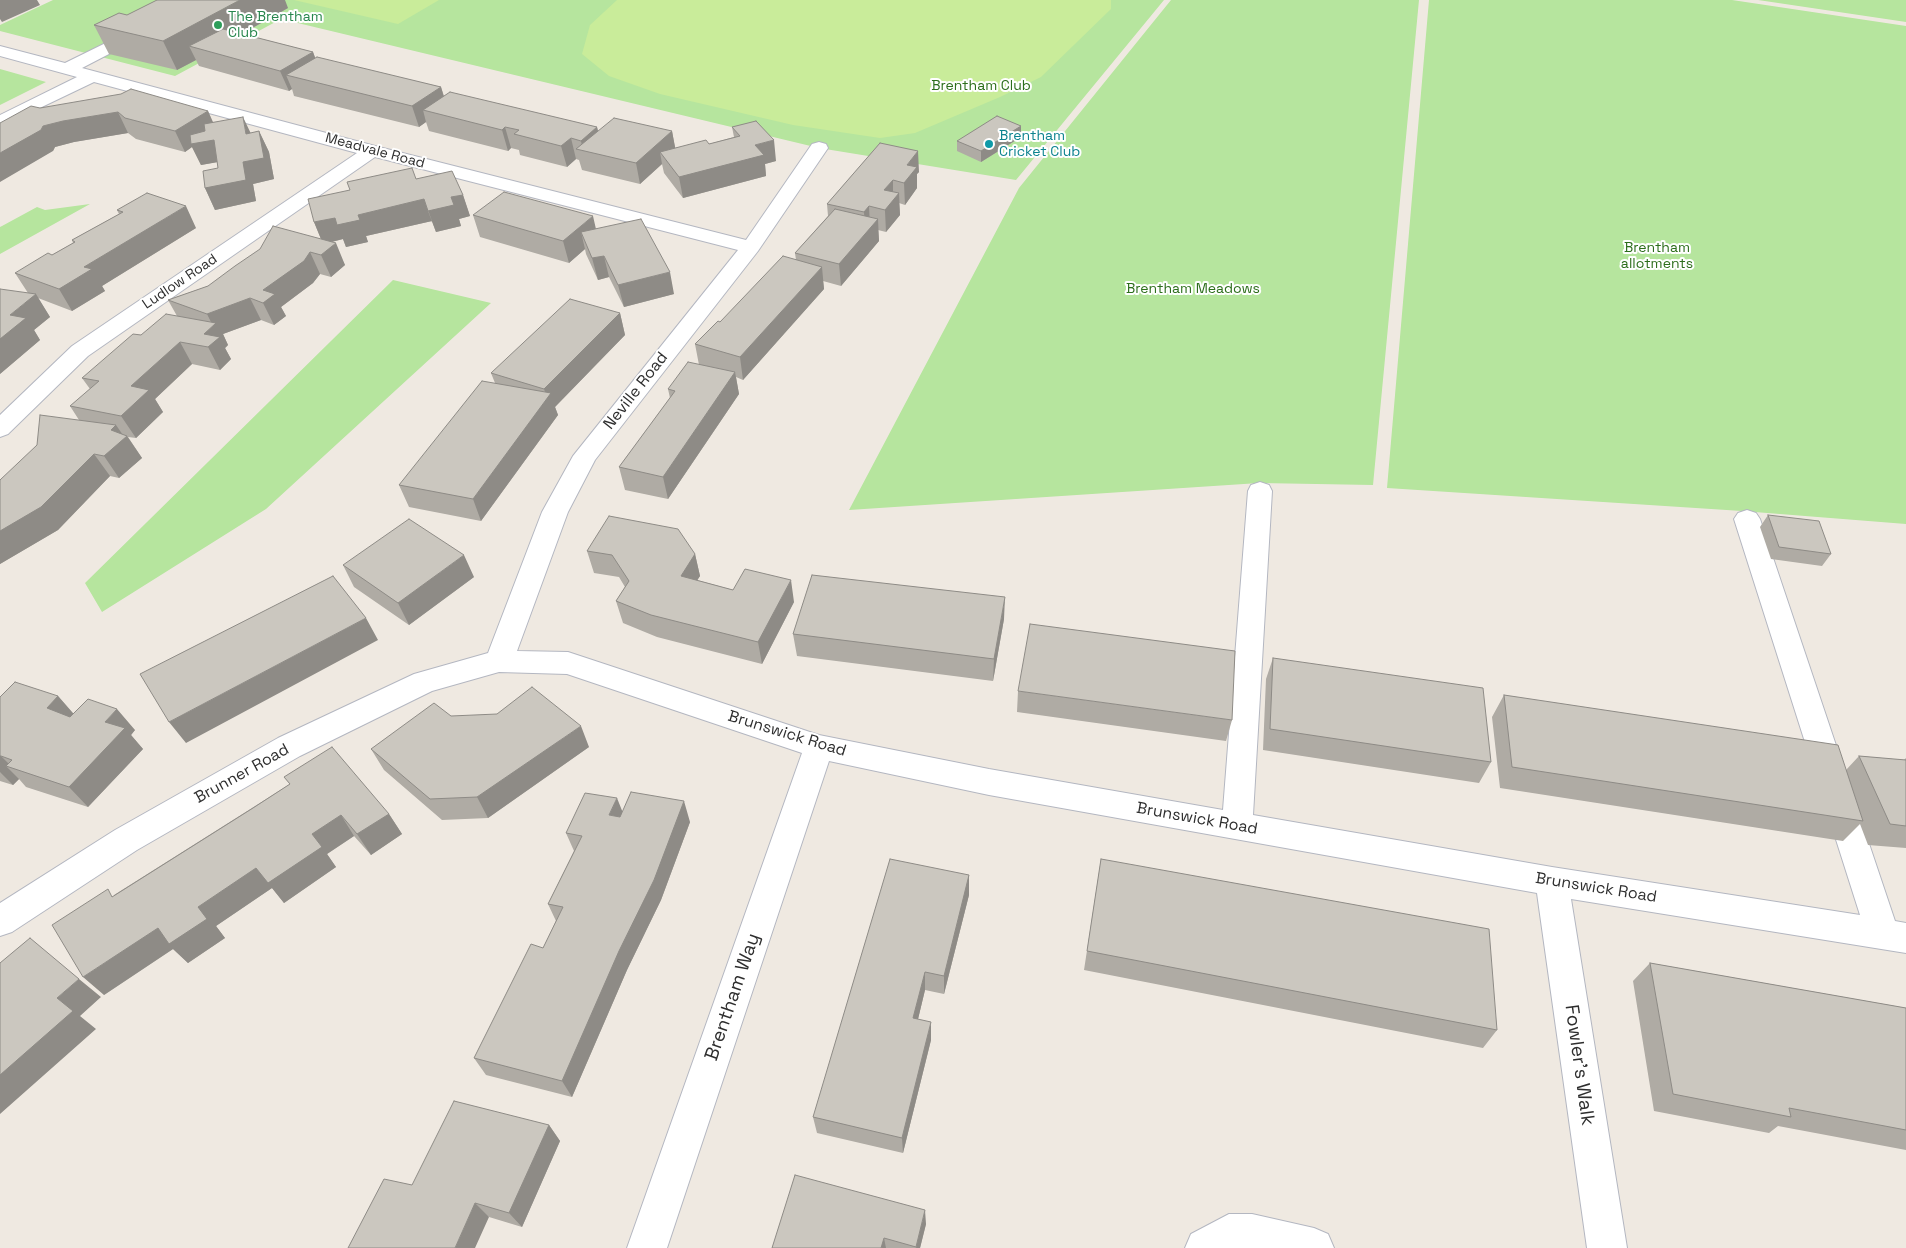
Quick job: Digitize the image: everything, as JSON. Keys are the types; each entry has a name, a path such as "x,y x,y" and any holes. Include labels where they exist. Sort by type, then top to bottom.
{"street":[{"path":"67,69 128,38 148,34 156,30"},
{"name":"Meadvale Road","path":"0,52 372,151 751,247"},
{"path":"0,122 92,76"},
{"name":"Neville Road","path":"499,661 555,512 585,456 751,247 819,148"},
{"name":"Ludlow Road","path":"0,429 80,351 372,151"},
{"path":"1237,826 1260,491"},
{"path":"1746,519 1895,936"},
{"name":"Brunswick Road","path":"499,661 568,663 819,747 989,782 1552,881 1895,936"},
{"name":"Brunner Road","path":"0,921 126,840 289,747 424,682 499,661"},
{"name":"Brentham Way","path":"647,1248 819,747"},
{"name":"Fowler's Walk","path":"1552,881 1607,1248"},
{"path":"1205,1248 1228,1234 1252,1234 1314,1248"}],"green space":[{"name":"Brentham Club","path":"53,0 1164,0 1016,180 819,148 281,19 175,76 0,31 0,25"},
{"path":"294,0 439,0 398,24"},
{"path":"617,0 1111,0 1111,9 1041,77 1000,97 915,133 880,138 793,125 660,94 609,76 582,54 590,25"},
{"name":"Brentham Meadows","path":"1171,0 1419,0 1373,485 1259,483 849,510 1019,188"},
{"name":"Brentham allotments","path":"1429,0 1732,0 1906,26 1906,524 1742,511 1387,488"},
{"path":"1758,0 1906,0 1906,22"},
{"path":"0,69 46,82 0,105"},
{"path":"90,204 0,254 0,227 37,207 45,210"},
{"path":"393,280 491,303 266,509 102,612 85,583"}],"building":[{"path":"157,0 240,0 163,41 94,25 119,13 127,15"},
{"path":"223,29 313,52 280,71 189,46"},
{"path":"317,57 441,87 412,106 286,75"},
{"path":"131,89 208,111 175,131 125,118 118,112 63,121 43,126 41,130 0,153 0,123 31,106 40,108 121,94"},
{"path":"450,92 597,127 581,141 571,138 561,146 514,134 519,130 505,127 502,130 423,110"},
{"path":"997,116 1021,126 981,151 957,141"},
{"path":"243,117 246,134 259,131 264,158 243,162 246,180 205,188 203,171 218,168 214,140 191,144 190,135 205,131 204,124"},
{"path":"614,118 672,131 636,163 576,149"},
{"path":"756,121 774,140 755,145 764,155 679,177 660,152 706,140 709,144 740,136 732,127"},
{"path":"880,143 918,151 907,165 917,167 904,183 893,180 884,190 899,193 885,210 869,206 864,212 827,204"},
{"path":"412,168 416,179 452,171 463,195 451,197 454,205 428,211 424,199 358,215 360,220 337,225 335,218 314,222 308,199 350,190 347,182"},
{"path":"504,192 593,216 563,241 473,215"},
{"path":"147,193 186,206 84,267 92,269 59,289 15,273 48,253 52,255 75,242 72,240 123,212 117,210"},
{"path":"835,209 878,219 839,264 795,253"},
{"path":"641,219 670,272 618,285 604,256 592,258 581,232"},
{"path":"273,226 336,243 321,255 310,252 304,261 263,290 275,294 263,303 250,298 207,314 168,300 208,286 260,249"},
{"path":"783,256 822,267 740,357 695,344 718,321 720,322"},
{"path":"0,289 36,294 10,315 26,318 0,339"},
{"path":"570,299 620,313 544,389 491,373"},
{"path":"166,314 216,323 204,334 220,337 208,347 180,342 131,386 149,390 121,416 70,406 99,381 82,378 133,334 141,335"},
{"path":"688,362 735,372 663,477 619,467 675,391 668,389"},
{"path":"482,381 551,393 473,499 399,485"},
{"path":"40,415 116,425 111,430 127,436 104,456 94,454 41,507 0,531 0,480 37,445"},
{"path":"1768,515 1819,521 1831,554 1779,547"},
{"path":"609,516 678,529 695,554 681,576 733,590 745,569 791,580 758,642 651,615 616,601 629,581 612,555 587,551"},
{"path":"409,519 464,555 398,603 343,565"},
{"path":"812,575 1005,597 994,659 793,634"},
{"path":"333,576 366,618 169,722 140,674"},
{"path":"1030,624 1235,651 1232,720 1018,691"},
{"path":"1273,658 1483,688 1491,762 1270,729"},
{"path":"15,682 58,696 47,708 70,717 88,699 117,709 105,722 125,728 69,787 6,766 12,760 0,756 0,697"},
{"path":"532,687 581,726 477,797 430,799 371,749 434,703 451,716 497,714"},
{"path":"1504,695 1838,745 1863,821 1512,767"},
{"path":"332,747 389,814 357,834 341,815 312,834 322,847 268,883 256,868 198,907 207,919 169,944 158,928 83,977 52,925 108,889 112,897 253,808 290,784 284,777"},
{"path":"1859,756 1906,760 1906,826 1890,824"},
{"path":"631,792 684,801 654,880 619,951 562,1081 474,1058 531,944 543,948 563,907 548,904 582,836 566,833 585,793 617,798 609,815 620,817"},
{"path":"890,859 969,875 944,976 925,972 913,1018 931,1022 902,1138 813,1117"},
{"path":"1101,859 1489,929 1497,1030 1087,951"},
{"path":"30,938 79,979 57,998 73,1011 0,1075 0,963"},
{"path":"1650,963 1906,1008 1906,1130 1789,1108 1791,1117 1673,1094"},
{"path":"454,1101 549,1125 509,1213 475,1203 455,1248 348,1248 384,1179 412,1185"},
{"path":"795,1175 925,1210 916,1247 884,1238 881,1248 772,1248"}],"place":[{"name":"The Brentham Club","path":"218,25"},
{"name":"Brentham Cricket Club","path":"989,144"}]}
